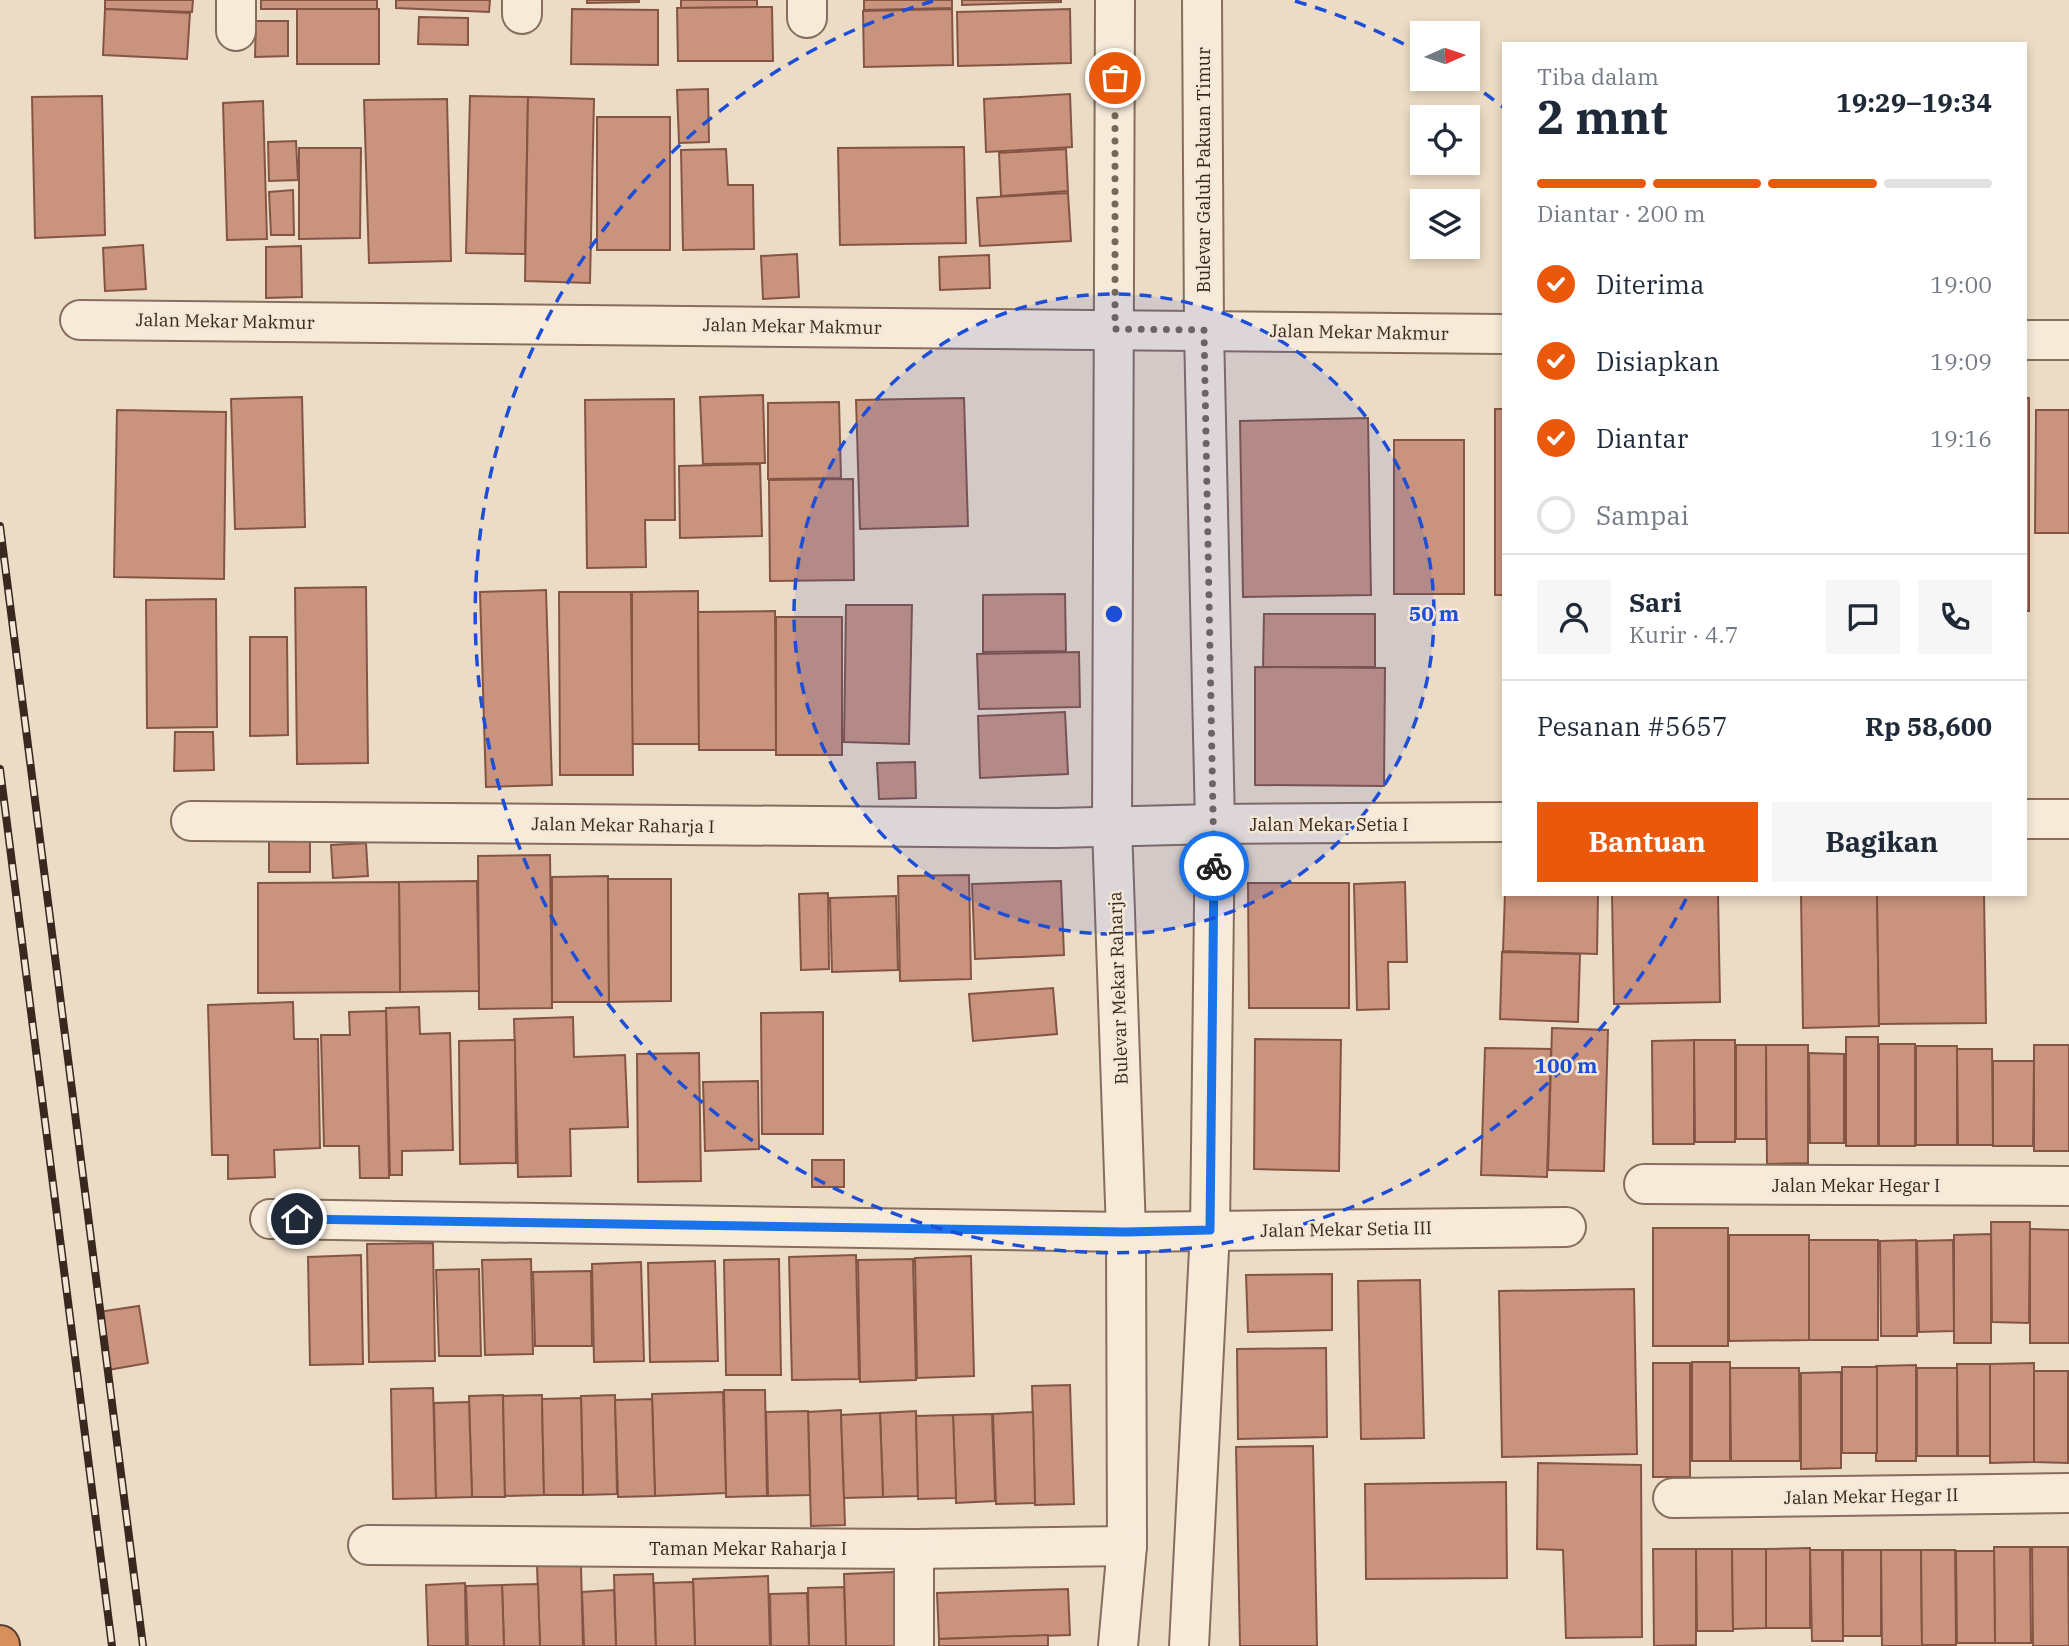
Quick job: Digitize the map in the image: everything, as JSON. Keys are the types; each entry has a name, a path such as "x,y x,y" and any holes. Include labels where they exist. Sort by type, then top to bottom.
{"street":[{"path":"1115,0 1115,329"},
{"name":"Bulevar Galuh Pakuan Timur","path":"1202,5 1204,330"},
{"name":"Jalan Mekar Makmur","path":"80,320 1502,334"},
{"name":"Bulevar Mekar Raharja","path":"1115,329 1112,826 1126,1232 1127,1546 1118,1646"},
{"path":"1189,1646 1210,1230 1215,824 1204,330"},
{"path":"2027,340 2069,340"},
{"path":"2027,819 2069,819"},
{"name":"Jalan Mekar Raharja I","path":"191,821 1056,828 1112,826"},
{"name":"Jalan Mekar Setia I","path":"1112,826 1502,822"},
{"name":"Jalan Mekar Hegar I","path":"1644,1184 2069,1186"},
{"name":"Jalan Mekar Setia III","path":"270,1219 1126,1232 1566,1227"},
{"name":"Jalan Mekar Hegar II","path":"1673,1498 2069,1493"},
{"name":"Taman Mekar Raharja I","path":"368,1545 914,1549 1127,1546"},
{"path":"914,1549 914,1646"}],"building":[{"path":"105,0 193,0 192,12 105,9"},
{"path":"261,0 377,0 377,9 261,9"},
{"path":"396,0 490,0 489,12 396,8"},
{"path":"587,0 639,0 639,2 587,3"},
{"path":"681,0 757,0 757,7 681,8"},
{"path":"864,0 952,0 952,8 864,10"},
{"path":"962,0 1061,0 1061,2 962,5"},
{"path":"772,7 773,61 678,61 677,8"},
{"path":"105,9 190,13 187,59 103,55"},
{"path":"297,9 379,9 379,64 297,64"},
{"path":"572,9 658,10 658,65 571,64"},
{"path":"952,9 953,65 864,67 863,11"},
{"path":"1070,9 1071,63 958,66 957,12"},
{"path":"419,17 468,18 468,45 418,44"},
{"path":"256,21 288,21 288,56 255,57"},
{"path":"708,89 709,142 679,143 677,90"},
{"path":"1070,94 1072,147 986,152 984,99"},
{"path":"102,96 105,235 35,238 32,97"},
{"path":"470,96 528,97 525,254 466,253"},
{"path":"528,97 594,99 590,283 525,281"},
{"path":"447,99 451,261 369,263 364,100"},
{"path":"263,101 267,239 227,240 223,103"},
{"path":"597,117 670,117 670,250 597,250"},
{"path":"296,141 298,180 269,181 268,142"},
{"path":"964,147 966,243 840,245 838,148"},
{"path":"299,148 361,148 360,238 299,239"},
{"path":"726,149 728,185 753,185 754,249 683,250 681,150"},
{"path":"1066,149 1068,191 1001,196 999,153"},
{"path":"293,190 294,235 271,235 269,192"},
{"path":"1068,193 1071,241 980,246 977,198"},
{"path":"143,245 146,289 105,291 103,248"},
{"path":"301,246 302,297 266,298 266,247"},
{"path":"797,254 799,297 763,299 761,256"},
{"path":"989,255 990,288 940,290 939,257"},
{"path":"763,395 765,463 703,464 700,397"},
{"path":"302,397 305,527 235,529 231,399"},
{"path":"964,398 968,526 860,529 856,400"},
{"path":"2027,398 2029,398 2027,611"},
{"path":"674,399 675,520 645,520 646,567 587,568 585,400"},
{"path":"839,402 841,478 768,479 768,403"},
{"path":"1495,409 1502,409 1502,595 1495,595"},
{"path":"117,410 226,412 224,579 114,577"},
{"path":"2036,410 2069,410 2069,533 2035,533"},
{"path":"1368,418 1371,595 1243,597 1240,421"},
{"path":"1394,440 1464,440 1464,594 1394,594"},
{"path":"760,464 762,536 680,538 679,466"},
{"path":"853,479 854,580 770,581 769,480"},
{"path":"366,587 368,763 297,764 295,588"},
{"path":"546,590 552,785 486,787 480,592"},
{"path":"698,591 699,744 632,744 632,592"},
{"path":"559,592 631,592 633,775 560,775"},
{"path":"1065,594 1066,651 983,652 983,595"},
{"path":"216,599 217,727 147,728 146,600"},
{"path":"846,605 912,605 909,744 844,742"},
{"path":"775,611 776,750 699,750 698,612"},
{"path":"1264,614 1375,614 1375,667 1263,667"},
{"path":"776,617 842,617 842,755 776,755"},
{"path":"250,637 287,637 288,735 250,736"},
{"path":"1079,652 1080,707 979,709 977,654"},
{"path":"1255,667 1385,668 1384,786 1255,785"},
{"path":"1065,712 1068,774 980,778 978,716"},
{"path":"175,732 213,732 214,770 174,771"},
{"path":"915,762 916,798 879,799 877,763"},
{"path":"269,839 310,839 310,872 269,872"},
{"path":"366,843 368,876 333,878 331,845"},
{"path":"550,855 552,1008 479,1009 478,856"},
{"path":"969,875 971,979 900,981 898,876"},
{"path":"608,876 609,1002 552,1002 552,877"},
{"path":"608,879 671,879 671,1001 609,1002"},
{"path":"477,881 479,991 400,992 399,882"},
{"path":"1061,881 1064,955 975,959 972,884"},
{"path":"399,882 400,992 258,993 258,883"},
{"path":"1405,882 1407,962 1388,962 1389,1009 1357,1010 1354,884"},
{"path":"1248,883 1349,883 1349,1008 1249,1008"},
{"path":"828,893 829,969 801,970 799,894"},
{"path":"896,896 898,970 832,972 830,898"},
{"path":"1505,896 1598,896 1597,954 1503,951"},
{"path":"1612,896 1718,896 1720,1002 1614,1004"},
{"path":"1801,896 1877,896 1879,1026 1803,1028"},
{"path":"1877,896 1984,896 1986,1023 1879,1024"},
{"path":"1502,952 1580,954 1578,1022 1500,1019"},
{"path":"1053,988 1057,1034 973,1041 969,994"},
{"path":"293,1002 294,1039 318,1039 320,1148 274,1150 275,1177 228,1179 228,1155 212,1155 208,1005"},
{"path":"419,1007 420,1034 450,1033 453,1150 402,1151 402,1175 390,1175 386,1008"},
{"path":"386,1011 389,1178 360,1178 359,1146 324,1146 321,1035 350,1035 349,1012"},
{"path":"823,1012 823,1134 762,1134 761,1013"},
{"path":"573,1017 574,1057 625,1055 628,1127 570,1129 571,1176 518,1177 514,1019"},
{"path":"1552,1028 1608,1030 1604,1171 1548,1170"},
{"path":"1846,1037 1878,1037 1878,1146 1846,1146"},
{"path":"1255,1039 1341,1040 1339,1171 1254,1169"},
{"path":"515,1040 516,1163 460,1164 459,1041"},
{"path":"1694,1040 1735,1040 1735,1142 1695,1142"},
{"path":"1694,1040 1694,1144 1653,1144 1652,1041"},
{"path":"1879,1044 1915,1044 1915,1146 1879,1146"},
{"path":"1736,1045 1766,1045 1766,1139 1736,1139"},
{"path":"1766,1045 1808,1045 1808,1163 1767,1164"},
{"path":"2034,1045 2069,1045 2069,1151 2034,1151"},
{"path":"1916,1046 1957,1046 1957,1145 1916,1145"},
{"path":"1485,1048 1551,1049 1547,1177 1481,1175"},
{"path":"1957,1049 1992,1049 1993,1145 1958,1145"},
{"path":"699,1053 701,1181 638,1182 637,1054"},
{"path":"1809,1053 1844,1054 1844,1143 1810,1143"},
{"path":"1993,1061 2034,1061 2033,1146 1993,1146"},
{"path":"758,1081 759,1149 705,1151 703,1082"},
{"path":"812,1160 844,1160 844,1187 812,1187"},
{"path":"1991,1222 2030,1222 2029,1323 1992,1322"},
{"path":"1653,1228 1728,1228 1728,1346 1653,1346"},
{"path":"2030,1229 2069,1230 2069,1343 2030,1343"},
{"path":"1991,1234 1991,1343 1954,1343 1954,1235"},
{"path":"1729,1235 1809,1235 1809,1340 1729,1341"},
{"path":"1809,1240 1878,1240 1878,1340 1809,1340"},
{"path":"1916,1240 1917,1336 1881,1336 1880,1241"},
{"path":"1953,1240 1954,1331 1919,1332 1917,1241"},
{"path":"433,1243 435,1361 369,1362 367,1244"},
{"path":"361,1255 363,1364 310,1365 308,1257"},
{"path":"856,1255 859,1379 792,1380 789,1257"},
{"path":"971,1256 974,1376 917,1378 915,1258"},
{"path":"531,1259 533,1354 485,1355 482,1260"},
{"path":"779,1259 781,1375 726,1375 724,1260"},
{"path":"913,1259 916,1380 860,1382 858,1260"},
{"path":"715,1261 718,1361 650,1362 648,1263"},
{"path":"641,1262 644,1361 594,1362 592,1264"},
{"path":"479,1269 481,1356 439,1356 436,1270"},
{"path":"591,1271 592,1346 535,1346 533,1272"},
{"path":"1332,1274 1332,1330 1248,1332 1246,1275"},
{"path":"1420,1280 1424,1438 1361,1439 1358,1281"},
{"path":"1634,1289 1637,1454 1502,1457 1499,1291"},
{"path":"139,1306 148,1363 108,1370 98,1312"},
{"path":"1326,1348 1327,1437 1238,1439 1237,1349"},
{"path":"1692,1362 1730,1362 1730,1461 1692,1461"},
{"path":"1653,1363 1690,1363 1690,1477 1653,1477"},
{"path":"2034,1363 2034,1462 1990,1463 1990,1364"},
{"path":"1957,1364 1990,1364 1990,1456 1958,1456"},
{"path":"1916,1365 1916,1461 1876,1461 1876,1366"},
{"path":"1842,1367 1877,1367 1877,1453 1842,1453"},
{"path":"1730,1368 1799,1368 1800,1461 1731,1461"},
{"path":"1917,1368 1957,1368 1957,1456 1917,1456"},
{"path":"2034,1371 2068,1371 2068,1463 2034,1462"},
{"path":"1841,1372 1841,1468 1801,1469 1801,1373"},
{"path":"1070,1385 1074,1504 1035,1505 1032,1386"},
{"path":"433,1388 436,1498 393,1499 391,1389"},
{"path":"724,1390 765,1390 767,1496 726,1497"},
{"path":"723,1392 726,1493 655,1496 652,1394"},
{"path":"503,1395 505,1497 472,1497 469,1396"},
{"path":"542,1395 544,1495 505,1496 503,1396"},
{"path":"615,1395 617,1494 583,1495 581,1396"},
{"path":"581,1398 583,1495 544,1495 542,1399"},
{"path":"652,1399 655,1496 618,1497 615,1400"},
{"path":"469,1402 472,1497 436,1498 434,1403"},
{"path":"841,1410 845,1525 811,1526 808,1412"},
{"path":"808,1411 810,1495 768,1496 766,1412"},
{"path":"916,1411 918,1496 883,1497 880,1413"},
{"path":"1033,1412 1035,1503 996,1504 993,1414"},
{"path":"880,1413 883,1497 844,1498 841,1415"},
{"path":"992,1414 995,1501 956,1503 953,1415"},
{"path":"953,1415 956,1498 918,1499 916,1416"},
{"path":"1313,1446 1317,1646 1240,1646 1236,1447"},
{"path":"1538,1463 1641,1465 1642,1637 1566,1638 1563,1550 1537,1549"},
{"path":"1506,1482 1507,1578 1366,1579 1365,1484"},
{"path":"1994,1547 2030,1547 2031,1643 1995,1643"},
{"path":"2032,1547 2068,1547 2069,1646 2033,1646"},
{"path":"1810,1548 1810,1628 1766,1628 1766,1549"},
{"path":"1653,1549 1696,1549 1696,1645 1654,1646"},
{"path":"1696,1549 1732,1549 1733,1631 1697,1631"},
{"path":"1732,1549 1766,1549 1766,1628 1733,1629"},
{"path":"1810,1550 1842,1550 1843,1641 1812,1641"},
{"path":"1843,1550 1881,1550 1881,1636 1843,1636"},
{"path":"1881,1550 1921,1550 1922,1646 1882,1646"},
{"path":"1921,1550 1955,1550 1956,1645 1922,1645"},
{"path":"1956,1551 1994,1551 1995,1643 1957,1643"},
{"path":"581,1565 583,1646 540,1646 537,1566"},
{"path":"894,1572 896,1646 846,1646 844,1574"},
{"path":"653,1574 656,1646 616,1646 614,1575"},
{"path":"768,1576 770,1646 695,1646 693,1579"},
{"path":"693,1582 695,1646 656,1646 654,1583"},
{"path":"465,1583 466,1646 428,1646 426,1585"},
{"path":"538,1584 540,1646 504,1646 502,1585"},
{"path":"502,1585 504,1646 468,1646 466,1586"},
{"path":"844,1587 846,1646 809,1646 808,1588"},
{"path":"1068,1589 1070,1635 939,1639 937,1593"},
{"path":"614,1590 616,1646 584,1646 582,1592"},
{"path":"807,1593 809,1646 771,1646 770,1594"},
{"path":"1048,1635 1048,1646 939,1646 939,1639"}],"railway":[{"path":"0,526 143,1646"},
{"path":"0,769 112,1646"}],"way so far":[{"path":"1115,78 1115,329 1204,330 1214,866"}],"route":[{"path":"297,1219 1126,1232 1210,1230 1214,866"}]}
